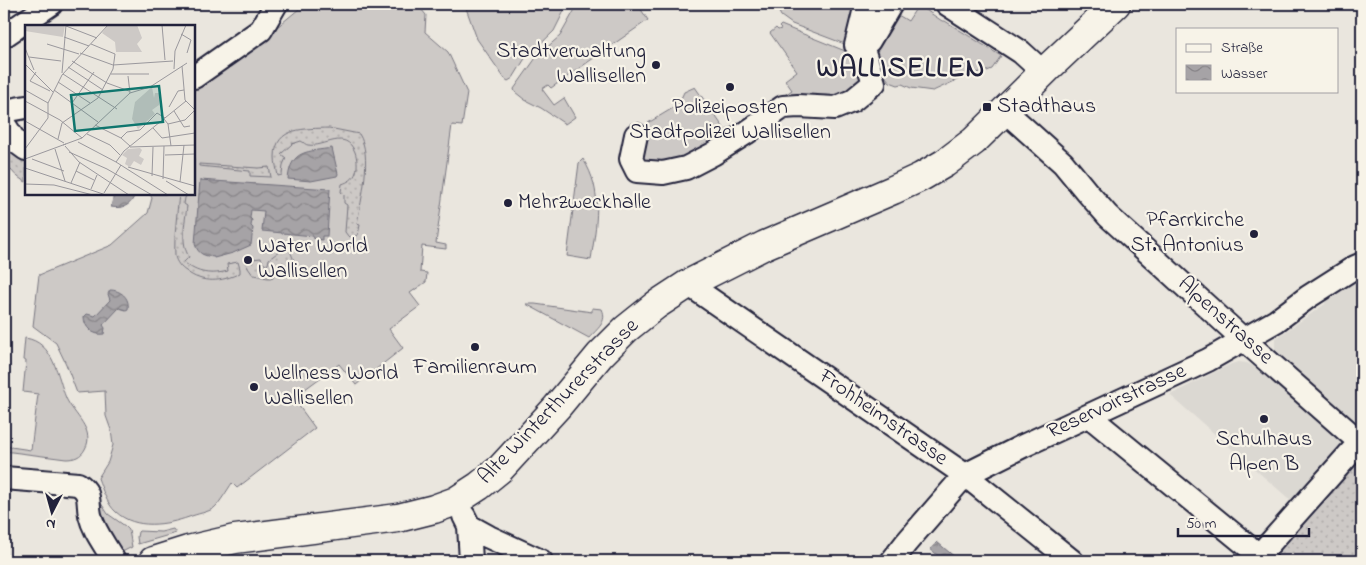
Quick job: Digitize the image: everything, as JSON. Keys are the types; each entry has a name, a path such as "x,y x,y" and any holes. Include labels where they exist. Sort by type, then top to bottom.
{"main road":[{"name":"Alte Winterthurerstrasse","path":"153,561 188,550 235,539 408,516 434,509 456,500 479,486 500,468 557,407 600,355 626,329 656,305 688,284 764,244 893,190 945,163 974,141 1043,72 1116,4"}],"street":[{"path":"4,36 52,4"},
{"path":"195,76 261,30 276,4"},
{"path":"636,135 631,159 637,171 663,173 686,168 714,154 783,107 835,108 852,101 874,83 865,55 856,45 866,4"},
{"path":"869,41 891,4"},
{"path":"947,4 1021,52 1043,72"},
{"path":"4,111 25,107"},
{"name":"Alpenstrasse","path":"1005,110 1063,164 1108,216 1361,443"},
{"path":"4,124 15,141 25,148"},
{"name":"Reservoirstrasse","path":"892,561 906,542 965,475 1208,360 1276,321 1308,297 1362,264"},
{"name":"Frohheimstrasse","path":"688,284 965,475 1072,561"},
{"path":"1089,416 1259,559 1361,443"},
{"path":"4,478 78,484 85,488 94,527 114,561"},
{"path":"4,495 33,480"},
{"path":"456,500 469,526 471,561"},
{"path":"469,526 541,561"}],"shaded area":[{"name":"Water World Wallisellen","path":"305,4 417,4 426,15 425,32 448,52 467,93 462,126 452,125 436,243 446,245 446,249 422,246 420,272 427,273 426,282 410,293 420,306 389,329 403,348 356,385 339,364 293,398 315,428 237,488 232,483 214,508 180,520 161,524 133,522 124,518 113,509 105,496 98,478 108,462 113,445 111,430 106,416 105,391 77,393 56,343 33,326 39,275 112,245 148,213 152,198 150,195 195,195 195,86 265,37"},
{"path":"474,4 562,4 565,8 554,31 524,60 513,78 508,81 477,39 466,8 474,6"},
{"path":"578,4 641,4 640,8 648,20 551,88 548,85 542,89 554,105 564,98 575,117 565,124 525,100 514,89 538,55 560,36"},
{"path":"775,4 843,4 853,10 854,4 876,4 876,19 899,4 903,4 898,15 908,21 915,10 908,6 909,4 917,4 1001,56 992,69 970,74 933,91 911,88 890,82 875,61 850,46 792,24 781,16"},
{"path":"781,25 855,55 867,72 849,98 788,102 696,160 639,166 644,129 648,123 678,105 684,92 695,87 728,134 792,90 785,80 797,71 770,33 776,28 778,30 781,29 779,27"},
{"path":"329,128 359,134 363,143 366,166 357,224 360,225 358,235 351,237 345,232 347,205 344,203 344,195 341,192 342,184 352,178 357,169 355,152 351,145 346,141 340,140 314,145 307,145 301,141 292,144 281,154 286,158 282,175 278,176 275,157 276,147 286,134 302,129"},
{"path":"4,140 25,157 25,181 9,168 4,155"},
{"path":"583,159 590,171 594,184 597,208 591,260 567,256 579,163"},
{"path":"199,164 269,167 271,177 250,176 250,171 199,166"},
{"path":"179,195 186,195 184,204 187,206 184,239 189,257 184,262 199,271 216,273 228,271 227,264 238,262 240,273 219,280 205,280 184,270 179,265 175,256"},
{"path":"288,245 294,261 276,272 271,278 253,275 244,260 261,258 266,265 269,259"},
{"path":"1362,276 1362,428 1275,349 1275,339 1325,304 1327,294"},
{"path":"526,304 592,312 592,308 602,309 604,318 601,325 589,338"},
{"path":"25,338 35,341 48,353 57,370 69,404 86,429 88,442 83,452 77,457 66,459 4,451 4,446 31,450 38,394 23,392 26,361 23,360"},
{"path":"1238,362 1253,366 1343,441 1344,445 1295,504 1170,395"},
{"path":"1362,455 1362,469 1360,472 1362,474 1362,561 1281,561 1273,554"},
{"path":"97,497 108,514 129,530 132,547 122,552 101,521"},
{"path":"173,529 176,533 138,544 137,537 139,531 161,532"}],"water":[{"path":"332,148 337,176 311,181 288,179 290,169 297,157 308,152"},
{"path":"200,180 330,189 327,236 322,236 322,240 313,238 313,236 262,231 264,211 251,210 250,218 253,228 251,245 233,253 214,258 204,255 195,244"},
{"path":"114,195 134,195 126,206 111,207"},
{"path":"110,290 124,295 128,309 119,308 103,325 105,328 104,334 96,334 87,327 84,317 87,314 95,316 110,300 108,294"},
{"path":"937,542 956,558 953,561 945,561 930,549"}],"place":[{"name":"Stadtverwaltung Wallisellen","path":"656,65"},
{"name":"Polizeiposten Stadtpolizei Wallisellen","path":"730,87"},
{"name":"Stadthaus","path":"987,107"},
{"name":"Mehrzweckhalle","path":"508,203"},
{"name":"Pfarrkirche St. Antonius","path":"1254,234"},
{"name":"Water World Wallisellen","path":"248,260"},
{"name":"Familienraum","path":"475,347"},
{"name":"Wellness World Wallisellen","path":"254,387"},
{"name":"Schulhaus Alpen B","path":"1264,419"}],"district":[{"name":"WALLISELLEN","path":"901,69"}]}
